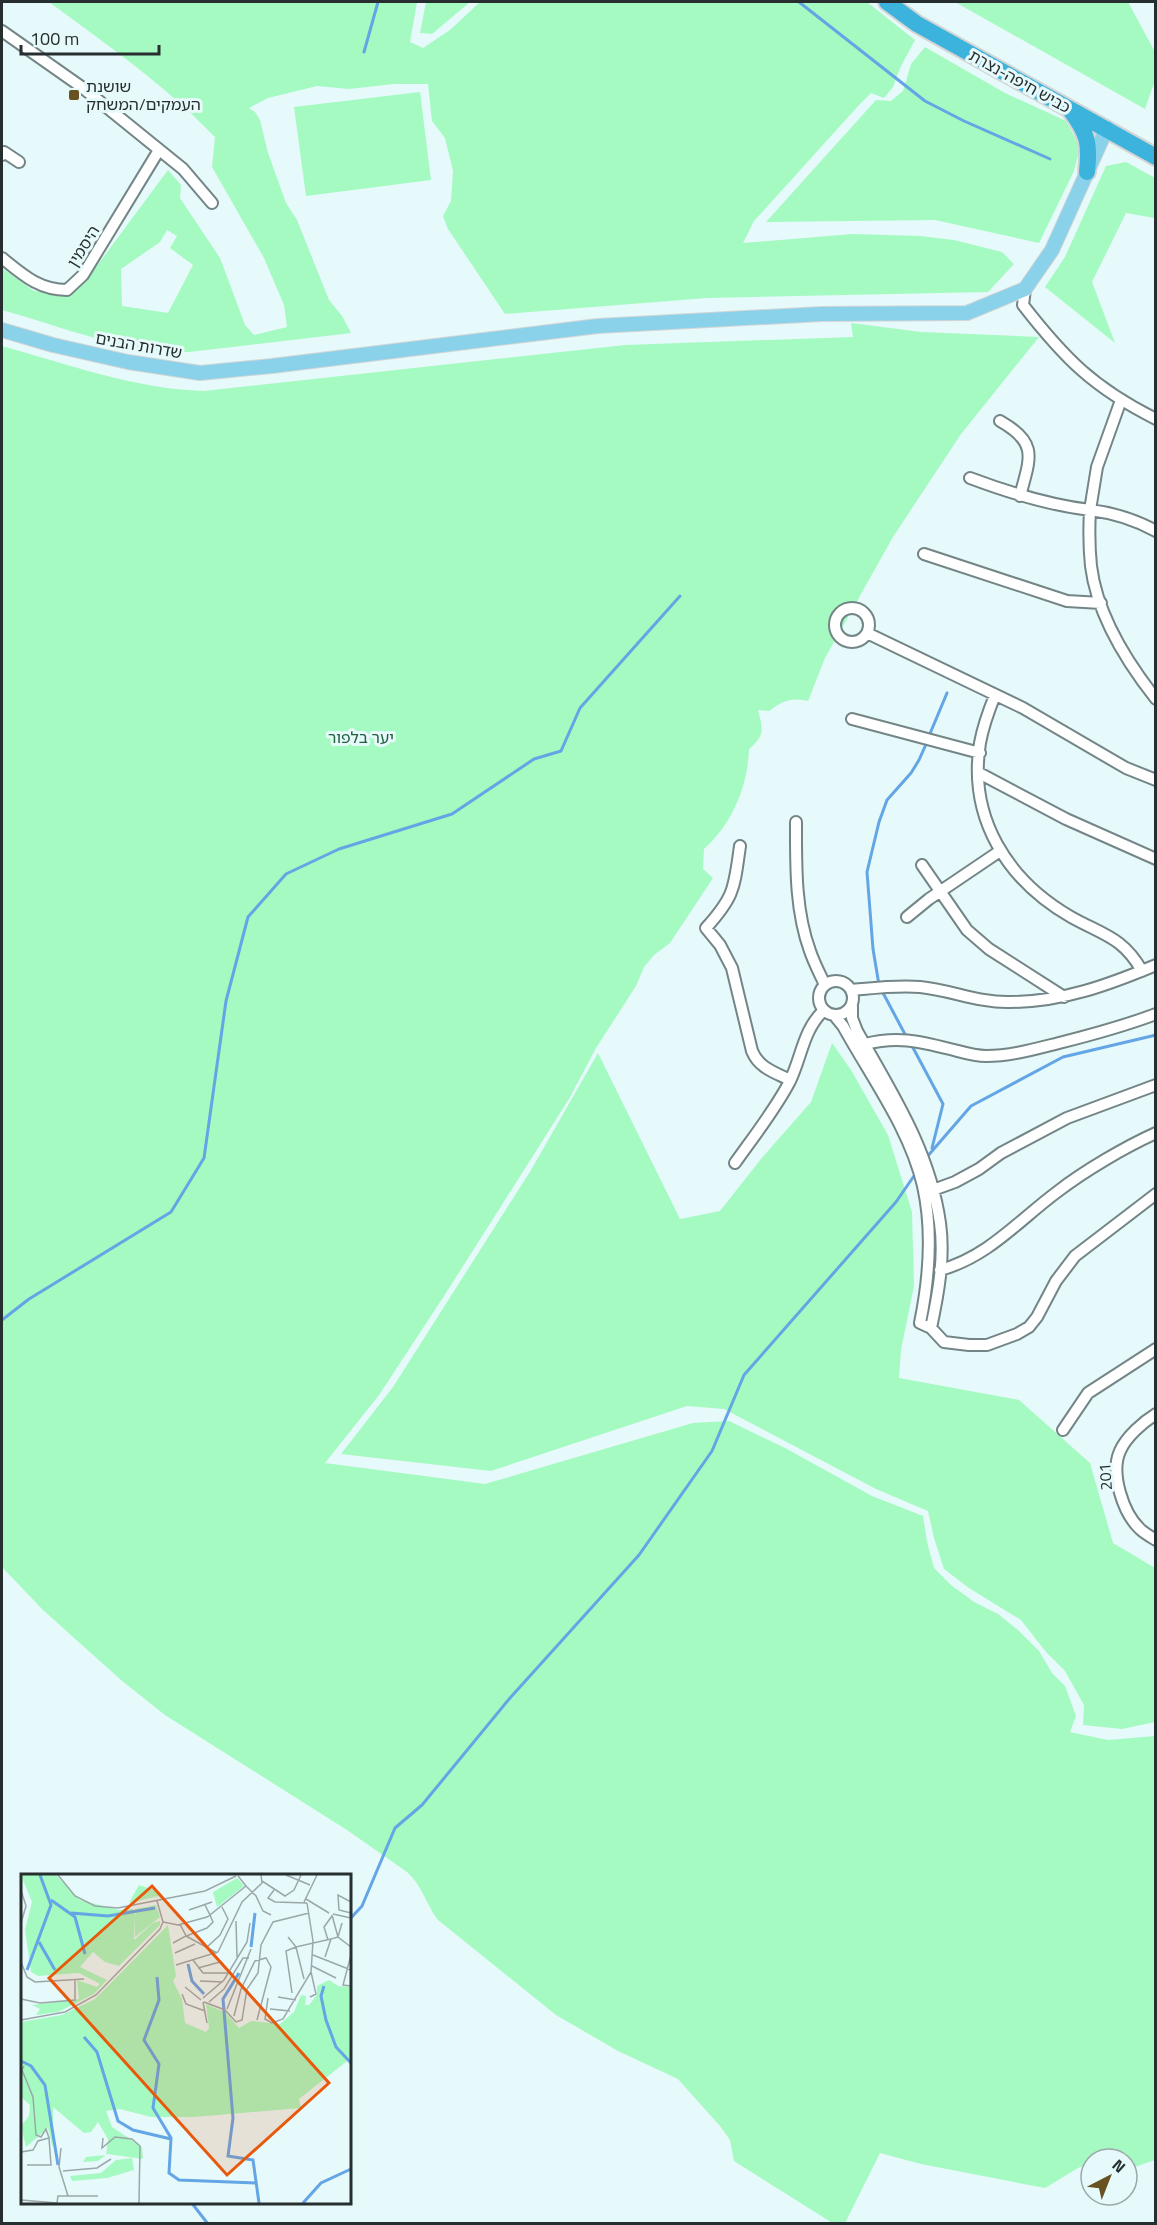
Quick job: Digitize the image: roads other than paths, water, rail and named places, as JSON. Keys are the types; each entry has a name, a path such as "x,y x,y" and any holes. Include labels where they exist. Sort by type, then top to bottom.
{"highway":[{"name":"כביש חיפה-נצרת","path":"887,2 917,24 1107,128 1155,157"},
{"path":"1069,108 1086,134 1089,146 1087,172"}],"main road":[{"path":"1025,289 1052,250 1107,128"},
{"name":"שדרות הבנים","path":"2,330 52,345 128,362 200,372 272,366 598,326 812,315 967,314 1025,289"}],"street":[{"path":"2,31 83,87 183,169 212,204"},
{"name":"היסמין","path":"2,258 41,286 53,290 67,290 83,275 159,150"},
{"path":"2,155 4,152 19,162"},
{"path":"1025,289 1023,305 1056,346 1104,390 1155,419"},
{"path":"1121,400 1097,467 1090,510 1091,566 1101,603 1123,654 1153,691"},
{"path":"1000,421 1016,430 1026,443 1029,453 1020,496"},
{"path":"970,478 1051,505 1116,513 1155,531"},
{"path":"924,554 1067,601 1101,603"},
{"path":"867,633 995,694 1058,727 1125,768 1155,780"},
{"path":"995,694 985,723 979,772 984,812 989,830 1000,851 1022,881 1031,889 1070,916 1117,940 1128,950 1142,971"},
{"path":"852,719 980,753"},
{"path":"979,772 1066,819 1155,859"},
{"path":"796,822 799,905 809,950 825,985"},
{"path":"740,846 734,887 730,898 706,928 720,945 732,968 756,1060 766,1069 790,1080"},
{"path":"907,917 1000,851"},
{"path":"922,865 967,930 989,949 1064,997"},
{"path":"851,990 886,986 920,987 977,1000 1009,1002 1049,1000 1108,985 1155,966"},
{"path":"911,1139 843,1026 821,1005 820,994 825,985 830,982 840,981 851,990 854,998 852,1018 911,1139 929,1184 940,1225 939,1291 931,1328"},
{"path":"735,1163 780,1100 811,1025 829,1012 845,1013 852,1006"},
{"path":"864,1044 900,1038 977,1055 1005,1054 1029,1051 1093,1034 1155,1014"},
{"path":"929,1184 955,1182 979,1169 1001,1153 1067,1118 1155,1085"},
{"path":"940,1270 961,1264 988,1248 1058,1190 1136,1142 1155,1133"},
{"path":"929,1184 925,1292 920,1323 931,1328 944,1342 969,1345 987,1345 1029,1327 1037,1317 1056,1281 1075,1256 1155,1194"},
{"path":"1063,1430 1088,1393 1155,1349"},
{"name":"201","path":"1155,1414 1131,1435 1119,1451 1117,1466 1118,1487 1127,1511 1140,1529 1155,1540"}],"waterway":[{"path":"364,52 378,2"},
{"path":"799,2 925,101 1050,159"},
{"path":"2,1320 29,1299 171,1212 204,1158 226,1001 248,917 286,874 339,849 452,814 534,759 561,751 580,708 680,596"},
{"path":"929,736 947,693"},
{"path":"879,985 873,949 867,872 879,822 887,800 911,773 927,742"},
{"path":"882,991 907,1038"},
{"path":"926,1158 971,1106 1063,1057 1156,1035"},
{"path":"911,1044 943,1104 932,1148"},
{"path":"351,1918 362,1906 395,1828 422,1805 510,1698 639,1555 712,1451 744,1375 896,1202 916,1173"},
{"path":"193,2204 208,2224"}],"place":[{"name":"שושנת העמקים/המשחק","path":"74,95"}],"park label":[{"name":"יער בלפור","path":"361,737"}]}
